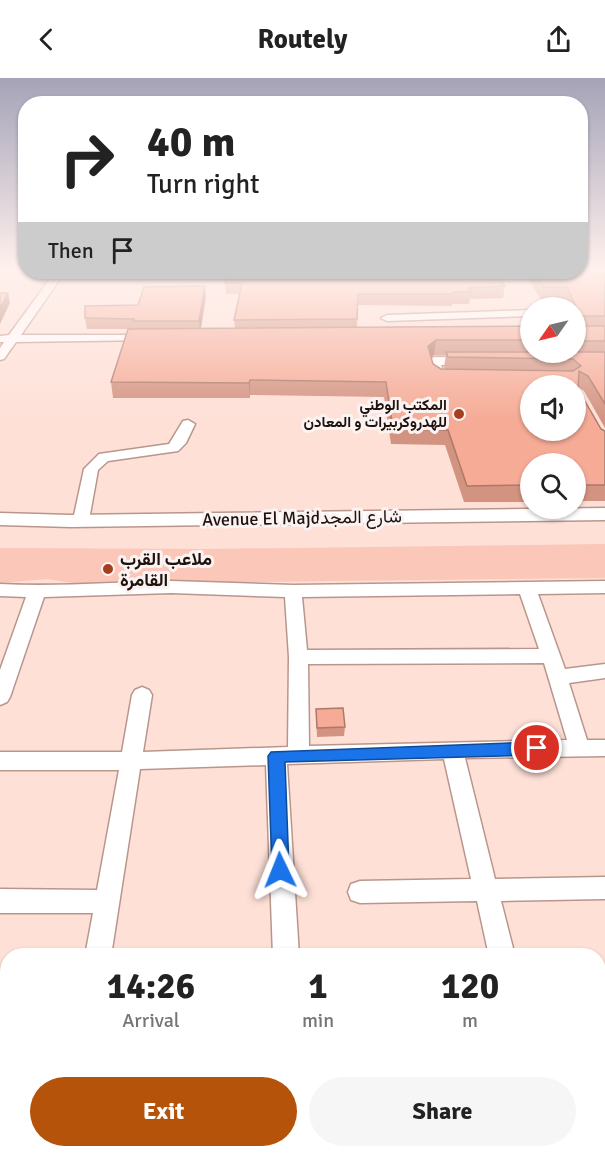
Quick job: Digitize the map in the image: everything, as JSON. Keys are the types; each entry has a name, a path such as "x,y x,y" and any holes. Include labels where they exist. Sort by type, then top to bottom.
{"main road":[{"name":"Avenue El Majdشارع المجد","path":"0,519 605,514"},
{"name":"Avenue El Majdشارع المجد","path":"0,532 605,529"}],"street":[{"path":"0,356 6,339 22,319"},
{"path":"458,319 492,319"},
{"path":"6,339 164,338"},
{"path":"450,348 457,361"},
{"path":"462,378 439,378 434,361 478,361 466,348"},
{"path":"81,520 91,470 104,456 173,448 179,443 188,424"},
{"path":"0,590 37,592 112,587 294,591 605,587"},
{"path":"527,588 579,747"},
{"path":"286,948 287,755 298,657 294,591"},
{"path":"0,697 37,592"},
{"path":"298,657 551,656"},
{"path":"558,677 605,671"},
{"path":"99,948 142,695"},
{"path":"0,761 132,760 452,750 605,748"},
{"path":"452,750 499,948"},
{"path":"360,892 605,888"},
{"path":"0,901 108,902"}],"shaded area":[{"path":"605,544 605,578 77,584 48,579 0,583 0,548 205,549"}],"building":[{"path":"134,319 199,319 199,321"},
{"name":"المكتب الوطني للهدروكربيرات و المعادن","path":"520,326 520,340 436,340 428,346 433,364 441,369 573,371 581,366 578,363 586,363 586,352 605,352 605,404 588,376 579,371 579,375 520,375 520,441 586,441 586,403 601,429 605,431 605,485 586,485 586,453 520,453 520,485 467,486 448,430 393,429 386,382 250,380 249,383 111,382 128,329"},
{"path":"586,326 605,326 605,341 586,341"},
{"name":"المكتب الوطني للهدروكربيرات و المعادن","path":"446,352 520,352 520,358 448,357"},
{"path":"343,708 345,727 317,728 316,709"}],"place":[{"name":"المكتب الوطني للهدروكربيرات و المعادن","path":"459,414"},
{"name":"ملاعب القرب القامرة","path":"108,569"}],"route":[{"path":"280,870 276,756 537,748"}]}
